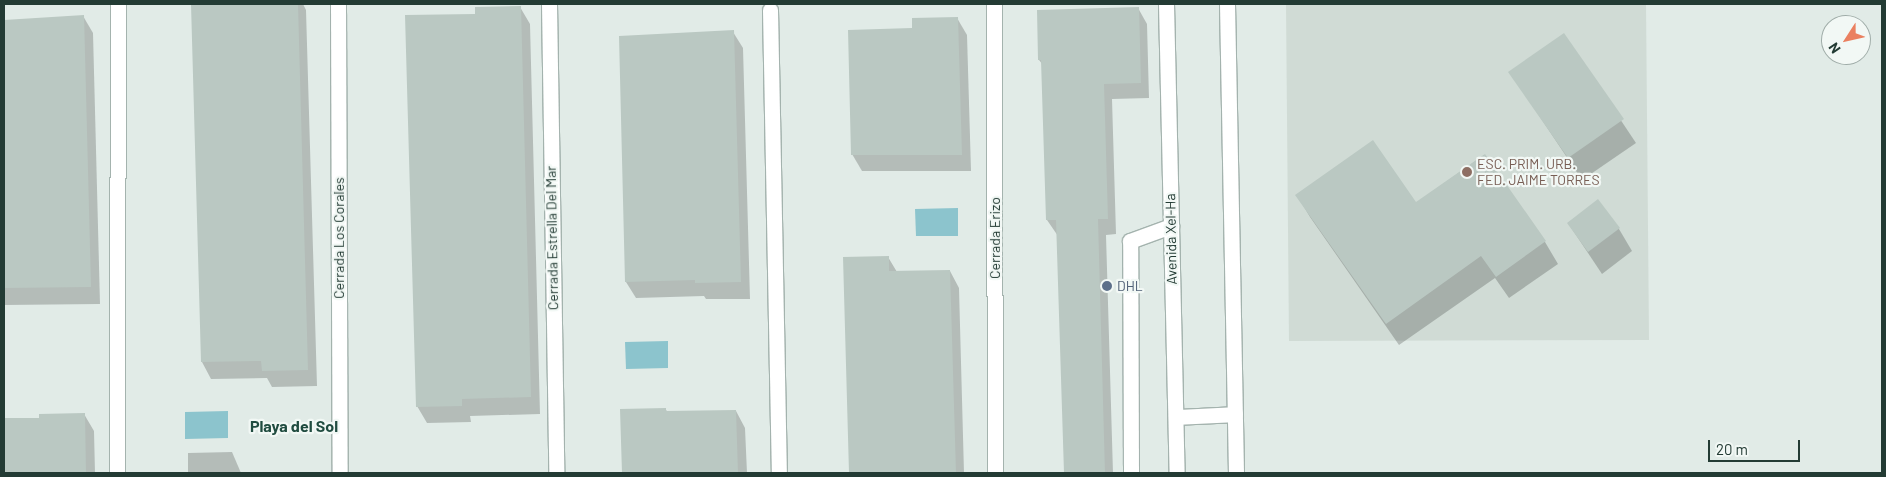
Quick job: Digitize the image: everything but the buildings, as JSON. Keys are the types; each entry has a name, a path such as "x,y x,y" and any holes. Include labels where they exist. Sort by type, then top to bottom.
{"street":[{"path":"117,473 118,4"},
{"name":"Cerrada Los Corales","path":"338,4 340,473"},
{"name":"Cerrada Estrella Del Mar","path":"549,4 556,473"},
{"name":"Cerrada Erizo","path":"994,4 995,473"},
{"name":"Avenida Xel-Ha","path":"1166,4 1177,473"},
{"path":"1227,4 1236,473"},
{"path":"770,10 779,473"},
{"path":"1131,473 1130,241 1171,226"},
{"path":"1176,417 1235,414"}],"shaded area":[{"name":"ESC. PRIM. URB. FED. JAIME TORRES","path":"1286,4 1646,4 1649,340 1289,341"}],"water":[{"path":"958,208 958,236 916,236 915,209"},
{"path":"668,341 668,368 626,369 625,342"},
{"path":"228,411 228,438 185,439 185,412"}],"place":[{"name":"ESC. PRIM. URB. FED. JAIME TORRES","path":"1467,172"},
{"name":"DHL","path":"1107,286"}],"district":[{"name":"Playa del Sol","path":"294,426"}]}
